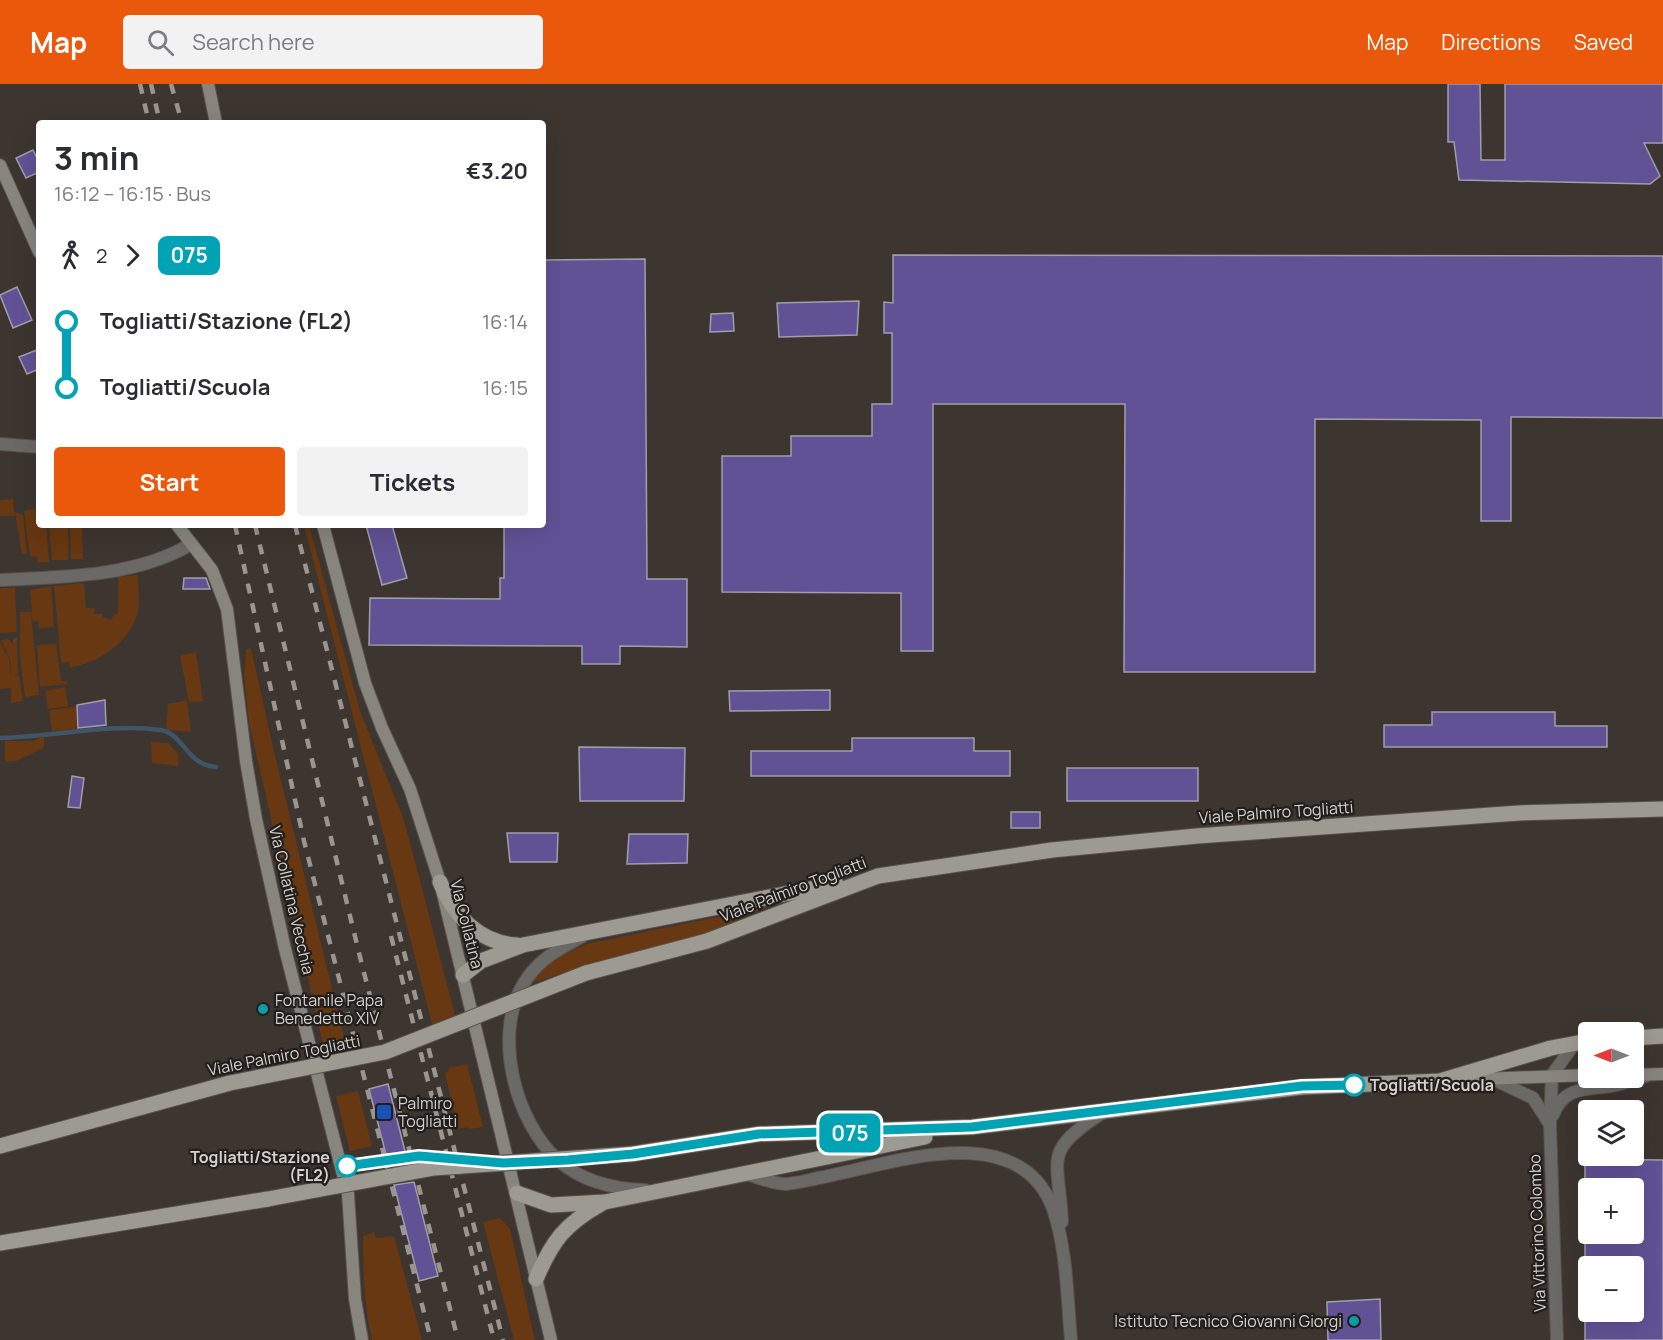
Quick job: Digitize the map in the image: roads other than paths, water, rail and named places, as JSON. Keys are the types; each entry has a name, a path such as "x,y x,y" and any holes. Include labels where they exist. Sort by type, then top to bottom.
{"main road":[{"name":"Viale Palmiro Togliatti","path":"0,1146 230,1083 385,1052 586,973 707,941 878,876 1052,850 1197,836 1519,813 1663,809"},
{"path":"463,975 488,957 524,945 878,876"},
{"path":"440,882 451,906 468,924 494,940 524,945"},
{"path":"1644,1037 1663,1036"},
{"path":"517,1193 551,1205 605,1202 972,1127 1302,1086 1440,1081 1578,1043"},
{"path":"0,1243 268,1199 434,1168 633,1154 759,1134 972,1127"},
{"path":"536,1279 548,1251 559,1236 579,1218 605,1202"}],"street":[{"path":"208,84 215,120"},
{"path":"0,165 36,245"},
{"path":"0,444 36,447"},
{"name":"Via Collatina Vecchia","path":"179,528 215,576 226,609 256,819 285,950 350,1202 354,1291 362,1340"},
{"name":"Via Collatina","path":"324,528 365,683 382,728 410,789 440,882 551,1340"},
{"path":"0,580 79,575 141,565 175,553 191,544"},
{"path":"592,931 545,958 527,978 518,995 511,1020 509,1049 519,1092 533,1133 559,1161 573,1172 614,1187 667,1189"},
{"path":"1552,1076 1578,1047"},
{"path":"1644,1075 1663,1074"},
{"path":"1440,1081 1578,1075"},
{"path":"1550,1124 1558,1104 1572,1092 1585,1088 1615,1085 1649,1075"},
{"name":"Via Vittorino Colombo","path":"1552,1076 1550,1124 1557,1340"},
{"path":"1491,1078 1533,1098 1550,1124"},
{"path":"1071,1340 1061,1238 1058,1154 1070,1136 1104,1111"},
{"path":"743,1173 789,1184 939,1155 987,1154 1016,1164 1035,1179 1052,1207 1061,1238"}],"waterway":[{"path":"0,738 121,728 161,730 175,737 198,761 216,767"}],"railway":[{"path":"140,84 148,120"},
{"path":"151,84 159,120"},
{"path":"171,84 181,120"},
{"path":"236,528 304,841 431,1340"},
{"path":"256,528 360,957 458,1340"},
{"path":"296,528 503,1340"},
{"path":"391,936 494,1340"}],"place":[{"name":"Fontanile Papa Benedetto XIV","path":"263,1009"},
{"name":"Togliatti/Scuola","path":"1354,1085"},
{"name":"Palmiro Togliatti","path":"384,1112"},
{"name":"Togliatti/Stazione (FL2)","path":"347,1166"},
{"name":"Istituto Tecnico Giovanni Giorgi","path":"1354,1321"}]}
